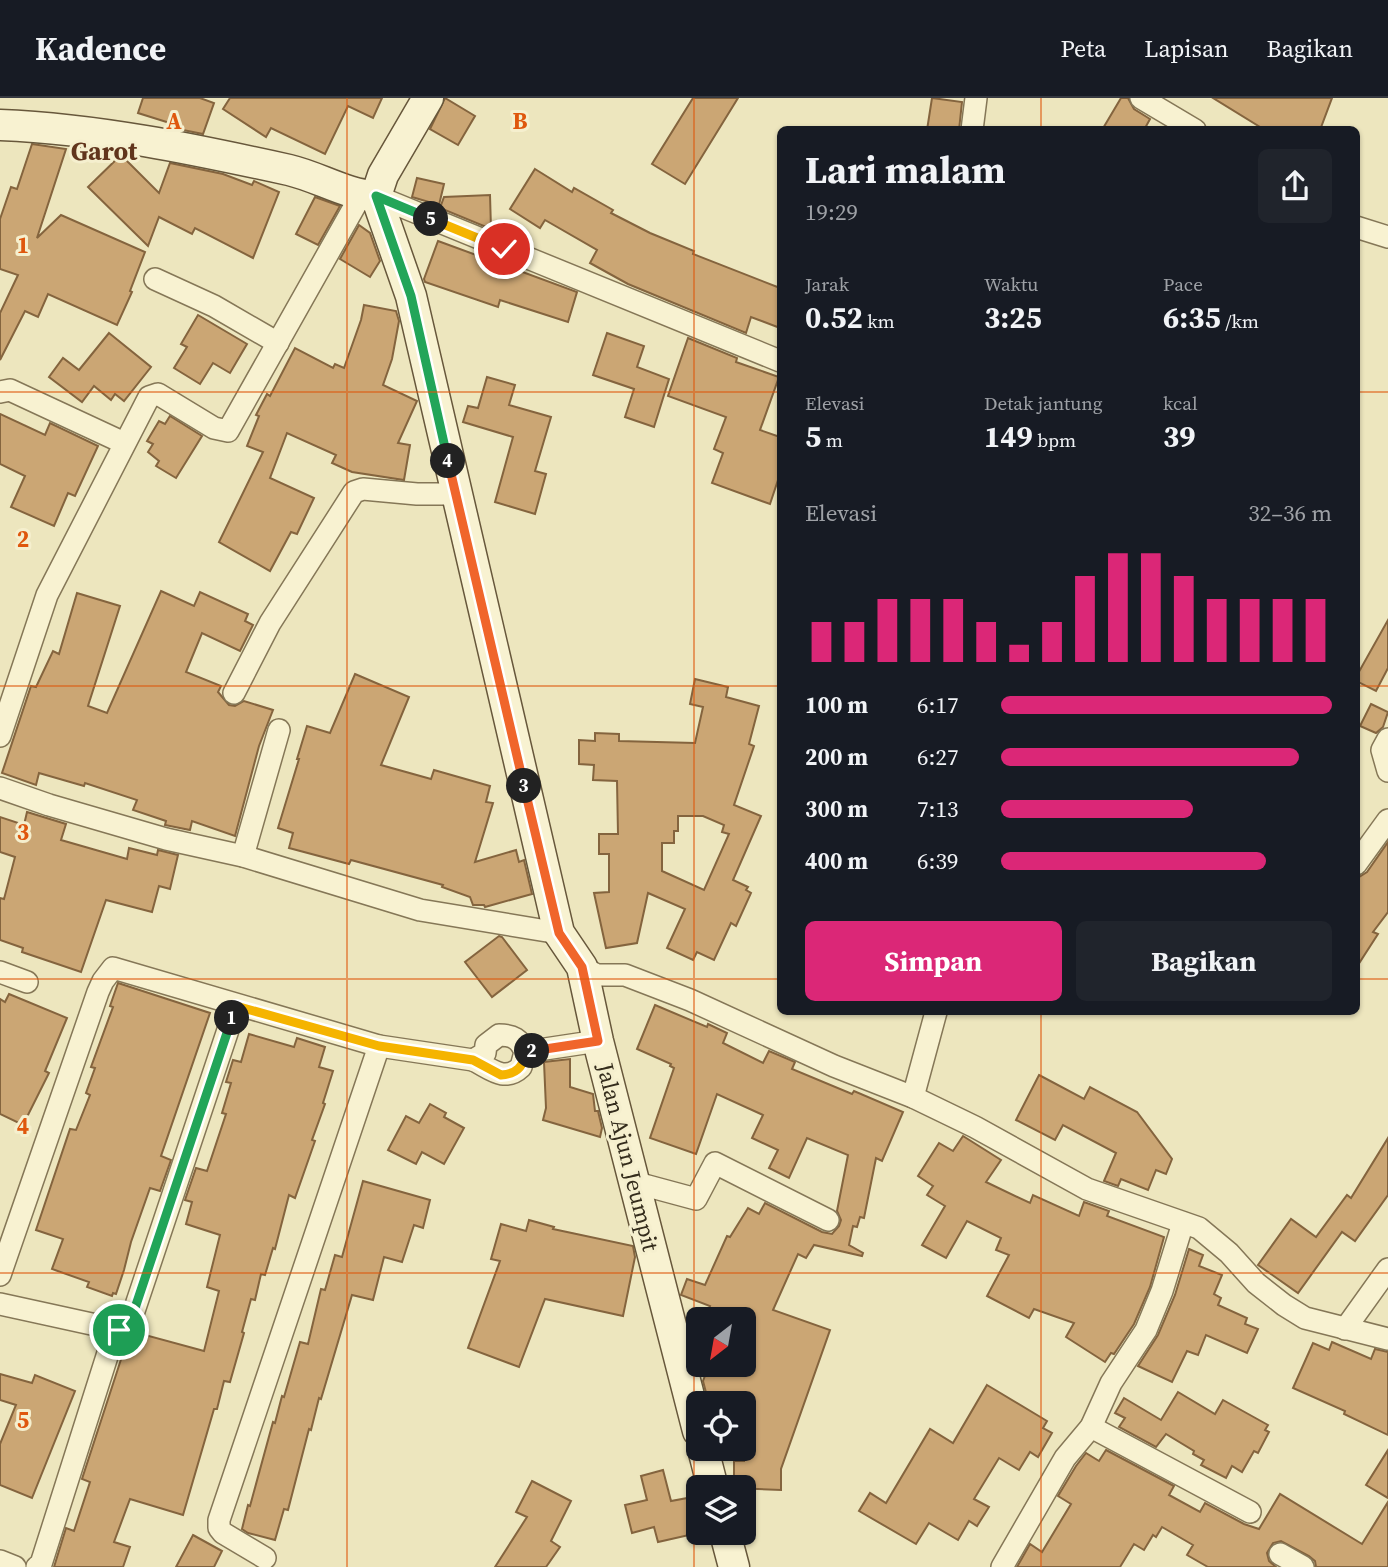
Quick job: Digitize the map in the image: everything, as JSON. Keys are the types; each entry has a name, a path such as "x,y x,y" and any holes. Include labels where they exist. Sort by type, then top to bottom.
{"street":[{"path":"0,736 47,595 149,397 158,394 214,428 228,431 278,344 386,202 383,175 428,98"},
{"path":"972,126 976,98"},
{"path":"1141,98 1188,126"},
{"path":"0,125 102,133 184,147 300,173 386,202 777,360"},
{"name":"Jalan Ajun Jeumpit","path":"386,202 411,296 559,933 590,971 598,1041 688,1391"},
{"path":"1360,229 1388,237"},
{"path":"155,279 214,306 278,344"},
{"path":"0,391 10,390 124,443"},
{"path":"234,693 270,623 354,492 363,489 456,494"},
{"path":"243,856 279,730"},
{"path":"1388,739 1382,750 1388,771"},
{"path":"0,788 166,839 243,856 420,910 559,933"},
{"path":"1360,858 1388,820"},
{"path":"0,1275 98,992 113,968 379,1046 473,1060 495,1073 509,1074 521,1067 525,1052 516,1038 499,1035 486,1045 485,1054 473,1060"},
{"path":"590,971 625,975 690,1000 834,1066 913,1097 975,1127 1087,1189 1199,1228 1229,1254 1256,1283 1283,1305 1305,1318 1388,1339"},
{"path":"0,972 27,982"},
{"path":"0,1304 119,1330 126,1328 131,1320 236,1006"},
{"path":"913,1097 935,1015"},
{"path":"525,1052 598,1041"},
{"path":"265,1558 223,1533 219,1528 219,1520 379,1046"},
{"path":"633,1182 696,1199 715,1163 828,1220"},
{"path":"1002,1567 1065,1458 1091,1427 1111,1384 1146,1330 1162,1291 1182,1223"},
{"path":"1345,1329 1388,1269"},
{"path":"37,1567 41,1563 107,1353"},
{"path":"1091,1427 1250,1512"},
{"path":"728,1545 734,1567"},
{"path":"1280,1554 1303,1567"},
{"path":"0,1561 15,1567"}],"building":[{"path":"143,98 200,98 214,103 203,134 173,128 173,124 138,113"},
{"path":"230,98 382,98 373,118 348,106 325,154 271,128 266,137 223,109"},
{"path":"445,98 475,116 458,145 430,129"},
{"path":"693,98 738,98 685,184 652,164"},
{"path":"932,98 962,102 959,126 928,126"},
{"path":"1121,98 1128,98 1134,109 1150,119 1146,126 1104,126"},
{"path":"1213,98 1332,98 1322,126 1258,126"},
{"path":"32,144 66,149 37,238 61,215 145,252 130,291 132,292 117,325 48,294 38,317 25,311 0,360 0,313 18,275 0,269 0,219 11,187 17,189"},
{"path":"121,155 159,193 170,163 223,174 252,185 254,181 279,192 253,258 195,228 192,234 159,217 148,246 88,187"},
{"path":"535,169 572,192 574,188 613,210 611,213 694,251 693,254 777,287 777,327 751,317 746,333 628,284 590,263 597,250 545,220 540,228 510,209"},
{"path":"417,178 444,184 439,205 412,197"},
{"path":"490,195 491,229 440,208 444,197"},
{"path":"315,197 340,206 318,245 296,234"},
{"path":"359,225 370,233 380,261 370,277 340,259"},
{"path":"438,241 577,292 568,322 500,300 498,307 425,282"},
{"path":"364,305 396,311 399,321 392,359 383,385 417,401 398,443 410,445 404,480 352,472 332,463 336,455 287,433 270,478 314,498 297,534 291,532 270,571 219,542 263,452 247,446 259,416 256,415 267,394 270,396 295,348 333,368 335,364 344,368"},
{"path":"198,315 247,344 230,373 213,363 200,384 174,368 187,347 181,344"},
{"path":"109,333 151,367 124,401 115,394 111,400 94,386 82,402 49,377 63,358 79,370"},
{"path":"607,333 644,346 637,367 669,379 654,427 625,417 634,389 593,375"},
{"path":"688,338 737,358 736,362 777,376 760,430 777,436 777,483 770,504 712,483 723,453 714,449 726,417 668,396"},
{"path":"487,377 515,385 509,405 551,417 535,471 546,474 535,514 495,502 513,437 463,422 468,406 478,408"},
{"path":"0,414 45,435 50,423 98,446 75,496 68,493 54,526 11,507 25,476 0,464"},
{"path":"170,416 202,436 176,478 156,466 159,461 148,452 153,444 147,441 159,421 165,424"},
{"path":"161,591 194,606 200,592 248,614 245,621 253,625 240,651 202,633 186,672 221,686 218,692 229,705 235,706 244,701 273,710 259,746 235,836 192,821 190,830 165,825 166,821 133,810 137,800 85,783 84,786 39,773 36,785 2,773 31,686 36,687 53,651 59,654 77,593 120,606 88,706 107,713"},
{"path":"1388,620 1388,668 1376,691 1360,683 1360,670"},
{"path":"355,674 409,697 381,765 431,779 434,770 490,786 486,802 493,803 475,862 516,850 519,862 524,860 532,894 485,907 473,905 470,897 442,887 443,885 351,860 349,864 289,848 293,833 278,828 307,726 330,733"},
{"path":"695,679 728,687 726,697 759,706 749,744 754,746 734,805 761,816 733,880 748,887 746,890 751,893 736,926 731,923 714,960 697,952 693,960 667,948 685,909 648,893 637,943 606,948 594,893 609,892 609,854 599,854 599,834 618,834 617,781 593,780 594,765 579,764 579,740 595,741 595,733 619,734 619,741 695,743 703,707 690,704","holes":["678,816 703,816 724,825 722,832 729,834 704,890 662,871 662,843 674,843 674,831 678,831"]},
{"path":"1371,704 1388,712 1383,727 1376,733 1360,726"},
{"path":"27,812 66,824 61,840 127,859 129,848 157,855 158,850 178,855 170,889 159,886 152,912 106,900 81,972 22,952 23,948 0,940 0,898 4,899 15,857 0,852 0,817 24,825"},
{"path":"1388,842 1388,912 1373,932 1378,934 1360,962 1360,876 1367,872"},
{"path":"499,936 527,970 492,997 465,962"},
{"path":"118,983 210,1013 161,1156 171,1160 160,1191 150,1188 116,1294 113,1293 112,1296 87,1287 89,1282 52,1269 63,1239 36,1230 70,1129 76,1130 90,1095 86,1093 95,1068 91,1067 113,1007 110,1006"},
{"path":"9,994 67,1018 45,1071 49,1073 23,1125 0,1114 0,999 5,1002"},
{"path":"655,1005 727,1033 723,1043 763,1063 769,1051 795,1062 792,1069 903,1112 882,1161 876,1158 864,1218 860,1217 857,1227 853,1226 849,1245 863,1253 862,1256 814,1245 806,1258 798,1254 773,1310 830,1330 781,1469 781,1490 756,1489 756,1475 734,1475 734,1461 756,1461 756,1391 706,1391 703,1381 704,1377 756,1377 756,1307 710,1307 681,1295 687,1279 705,1285 727,1236 730,1237 748,1208 759,1214 765,1203 822,1232 832,1234 841,1220 837,1211 848,1155 807,1138 789,1178 769,1168 778,1150 752,1138 763,1115 717,1094 696,1154 650,1138 674,1068 671,1064 637,1049"},
{"path":"249,1034 294,1047 297,1038 325,1047 319,1067 333,1071 312,1140 315,1141 295,1198 289,1195 275,1249 273,1248 265,1275 261,1274 255,1300 251,1299 230,1382 224,1381 217,1409 214,1409 183,1515 130,1499 114,1542 130,1547 123,1567 54,1567 66,1528 74,1531 90,1482 82,1479 127,1341 138,1333 204,1351 219,1291 207,1287 220,1235 186,1224 192,1202 185,1200 196,1168 207,1171 226,1114 222,1113 231,1083 226,1082 233,1060 241,1062"},
{"path":"570,1059 570,1087 593,1094 595,1111 598,1111 602,1128 600,1137 543,1120 546,1108 544,1062"},
{"path":"1039,1075 1084,1099 1090,1087 1137,1112 1172,1159 1166,1174 1156,1170 1148,1190 1121,1179 1118,1186 1104,1181 1116,1153 1063,1125 1055,1140 1016,1120"},
{"path":"430,1104 446,1113 444,1117 464,1128 444,1164 422,1152 416,1164 388,1150 406,1116 419,1123"},
{"path":"963,1136 1001,1160 986,1182 1030,1203 1033,1195 1079,1216 1084,1202 1109,1211 1107,1216 1164,1237 1150,1287 1134,1324 1114,1354 1111,1353 1105,1362 1066,1337 1074,1323 1034,1309 1029,1318 987,1296 1009,1255 996,1250 1001,1238 967,1221 946,1258 922,1245 945,1206 927,1195 933,1186 918,1176 939,1143 953,1151"},
{"path":"1388,1138 1388,1195 1355,1241 1342,1232 1298,1293 1258,1265 1291,1219 1316,1237 1347,1195 1351,1198"},
{"path":"363,1181 430,1200 423,1228 414,1225 402,1262 384,1257 373,1300 352,1295 321,1399 319,1398 311,1430 309,1429 288,1510 284,1509 275,1540 248,1533 242,1529 273,1422 275,1423 282,1396 284,1397 300,1342 308,1344 321,1289 325,1290 335,1255 342,1257"},
{"path":"529,1220 554,1227 553,1229 633,1246 635,1257 623,1316 545,1299 519,1367 468,1348 500,1261 491,1259 501,1224 526,1231"},
{"path":"1189,1249 1203,1255 1199,1266 1222,1275 1214,1294 1221,1298 1218,1305 1247,1318 1245,1324 1258,1329 1247,1353 1206,1335 1198,1355 1187,1351 1172,1382 1138,1366 1158,1335 1175,1295"},
{"path":"1332,1342 1371,1359 1375,1349 1388,1352 1388,1435 1344,1414 1345,1411 1293,1388 1313,1343 1329,1350"},
{"path":"0,1374 32,1383 35,1375 75,1391 32,1498 0,1485 0,1444 16,1405 0,1400"},
{"path":"987,1385 1047,1421 1043,1428 1052,1433 1038,1457 1030,1452 1019,1470 999,1458 974,1499 989,1507 977,1526 969,1521 958,1540 929,1523 916,1544 859,1511 870,1493 886,1503 930,1429 953,1443"},
{"path":"1178,1392 1215,1414 1223,1400 1268,1425 1265,1430 1269,1432 1258,1453 1254,1451 1242,1472 1232,1466 1226,1478 1201,1465 1204,1460 1193,1454 1194,1451 1166,1434 1156,1447 1119,1427 1125,1418 1115,1413 1124,1398 1161,1420"},
{"path":"1106,1450 1174,1486 1169,1495 1200,1512 1205,1503 1259,1529 1280,1494 1362,1544 1388,1502 1388,1567 1316,1567 1315,1561 1309,1556 1281,1541 1273,1543 1267,1553 1269,1561 1276,1567 1208,1567 1187,1555 1193,1545 1162,1527 1156,1537 1153,1535 1144,1550 1134,1544 1120,1567 1017,1567 1030,1544 1042,1552 1071,1504 1058,1496 1076,1466 1086,1453 1099,1461"},
{"path":"1388,1450 1388,1498 1366,1485"},
{"path":"663,1470 671,1501 686,1498 686,1536 658,1542 654,1527 632,1533 625,1505 647,1500 641,1476"},
{"path":"532,1481 571,1501 551,1541 560,1547 546,1567 495,1567 527,1517 516,1512"},
{"path":"193,1535 222,1551 214,1567 176,1567"}],"district":[{"name":"Garot","path":"104,151"}],"route":[{"path":"119,1330 126,1328 131,1320 236,1006 379,1046 473,1060 501,1075 521,1067 525,1052 598,1041 582,967 559,933 411,296 376,196 504,249"}]}
